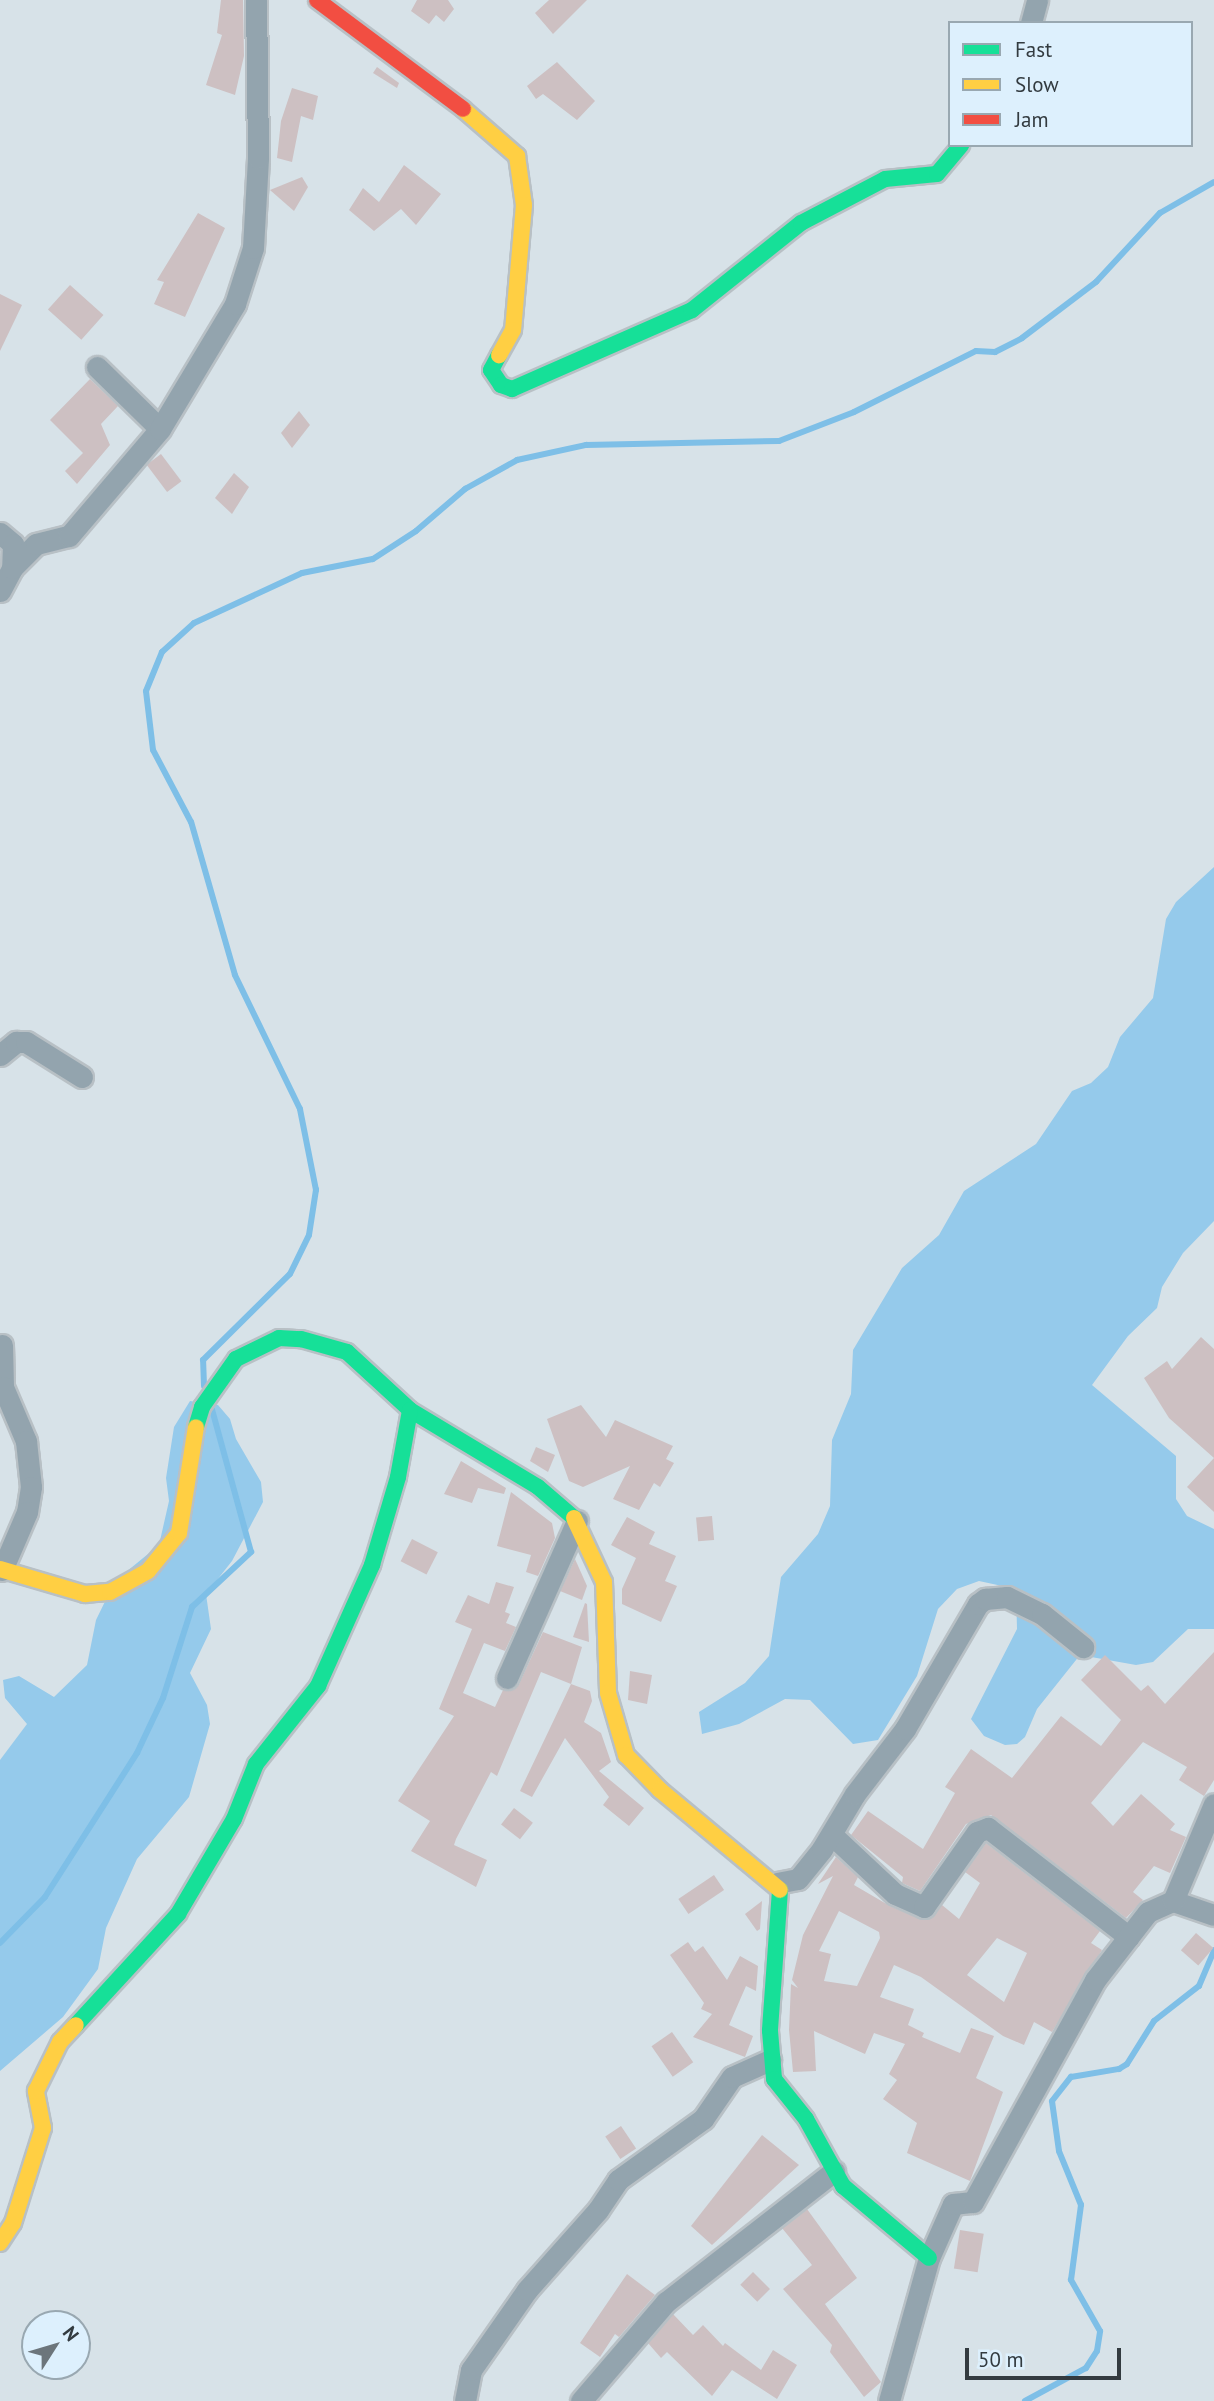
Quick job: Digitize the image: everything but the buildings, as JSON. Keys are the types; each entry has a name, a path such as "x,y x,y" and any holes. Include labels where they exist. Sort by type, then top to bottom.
{"street":[{"path":"0,591 12,568 36,544 69,536 160,429 235,304 249,268 258,158 256,0"},
{"path":"317,0 499,136 517,156 524,205 513,330 491,366 492,374 506,388 517,389 692,310 801,223 886,180 937,174 959,147"},
{"path":"1032,21 1037,0"},
{"path":"97,367 160,429"},
{"path":"0,533 13,544 12,568"},
{"path":"0,1055 16,1042 26,1042 82,1077"},
{"path":"2,1345 4,1387 26,1441 31,1487 27,1512 1,1569 85,1594 110,1592 148,1571 179,1533 190,1448 202,1407 236,1359 261,1343 300,1339 347,1352 410,1410 508,1466 558,1501 577,1521 604,1582 608,1693 626,1755 660,1790 777,1883 782,1913 770,2060 774,2080 806,2119 843,2186 929,2258"},
{"path":"0,2242 13,2223 43,2128 36,2091 60,2042 87,2008 172,1923 223,1840 256,1764 301,1711 324,1674 372,1565 398,1477 410,1410"},
{"path":"507,1678 577,1521"},
{"path":"777,1883 799,1879 832,1835 855,1794 905,1729 978,1604 1007,1597 1042,1614 1083,1647"},
{"path":"889,2401 929,2258 953,2204 973,2202 1095,1980 1148,1912 1172,1901 1214,1804"},
{"path":"832,1835 895,1894 924,1907 978,1832 988,1828 1129,1937"},
{"path":"1172,1901 1214,1915"},
{"path":"465,2401 471,2370 527,2290 598,2210 618,2180 703,2119 732,2077 770,2060"},
{"path":"580,2401 666,2302 834,2171"}],"shaded area":[{"path":"1214,867 1214,1221 1183,1253 1162,1287 1157,1308 1128,1336 1092,1385 1176,1456 1176,1499 1187,1516 1214,1529 1214,1629 1188,1629 1153,1662 1136,1665 1080,1655 1037,1709 1025,1737 1017,1744 1005,1745 984,1736 971,1719 1017,1629 1016,1589 979,1581 957,1589 938,1609 917,1676 878,1740 853,1744 810,1700 785,1699 739,1724 702,1734 699,1712 745,1683 769,1656 781,1577 818,1534 830,1506 832,1440 851,1394 853,1350 902,1268 939,1235 964,1191 1036,1144 1072,1091 1091,1083 1108,1067 1120,1037 1153,998 1166,919 1176,902"},
{"path":"190,1401 218,1405 230,1419 236,1439 261,1482 263,1502 232,1561 206,1594 211,1629 190,1673 207,1705 210,1724 189,1797 137,1859 106,1928 98,1969 63,2017 0,2071 0,1760 27,1724 5,1698 3,1680 19,1676 54,1697 87,1665 96,1620 115,1581 159,1545 169,1501 166,1478 174,1427"}],"waterway":[{"path":"204,1386 203,1360 290,1274 309,1235 316,1190 300,1109 235,975 191,822 153,750 146,691 162,652 194,623 302,573 373,559 416,531 465,489 517,460 586,445 779,441 854,412 976,351 995,352 1022,338 1096,282 1160,213 1214,182"},
{"path":"0,1943 45,1897 137,1753 163,1698 192,1607 251,1552 212,1409"},
{"path":"1025,2401 1086,2368 1097,2351 1100,2331 1071,2280 1081,2205 1059,2151 1052,2101 1071,2077 1119,2069 1127,2064 1154,2021 1199,1986 1214,1950"}],"traffic: fast":[{"path":"499,355 491,370 501,385 512,389 692,310 801,223 885,179 937,174 959,147"},
{"path":"196,1427 202,1407 236,1359 279,1338 301,1339 347,1352 410,1410 538,1487 574,1518"},
{"path":"76,2025 178,1914 234,1819 256,1764 318,1686 372,1565 398,1477 410,1410"},
{"path":"780,1890 770,2031 774,2079 806,2119 843,2186 929,2258"}],"traffic: slow":[{"path":"463,109 517,156 524,205 513,330 499,355"},
{"path":"0,1569 85,1594 110,1592 148,1571 179,1533 196,1427"},
{"path":"574,1518 604,1582 608,1693 626,1755 660,1790 780,1890"},
{"path":"0,2243 13,2223 43,2128 36,2091 60,2042 76,2025"}],"traffic: jam":[{"path":"317,0 463,109"}]}
